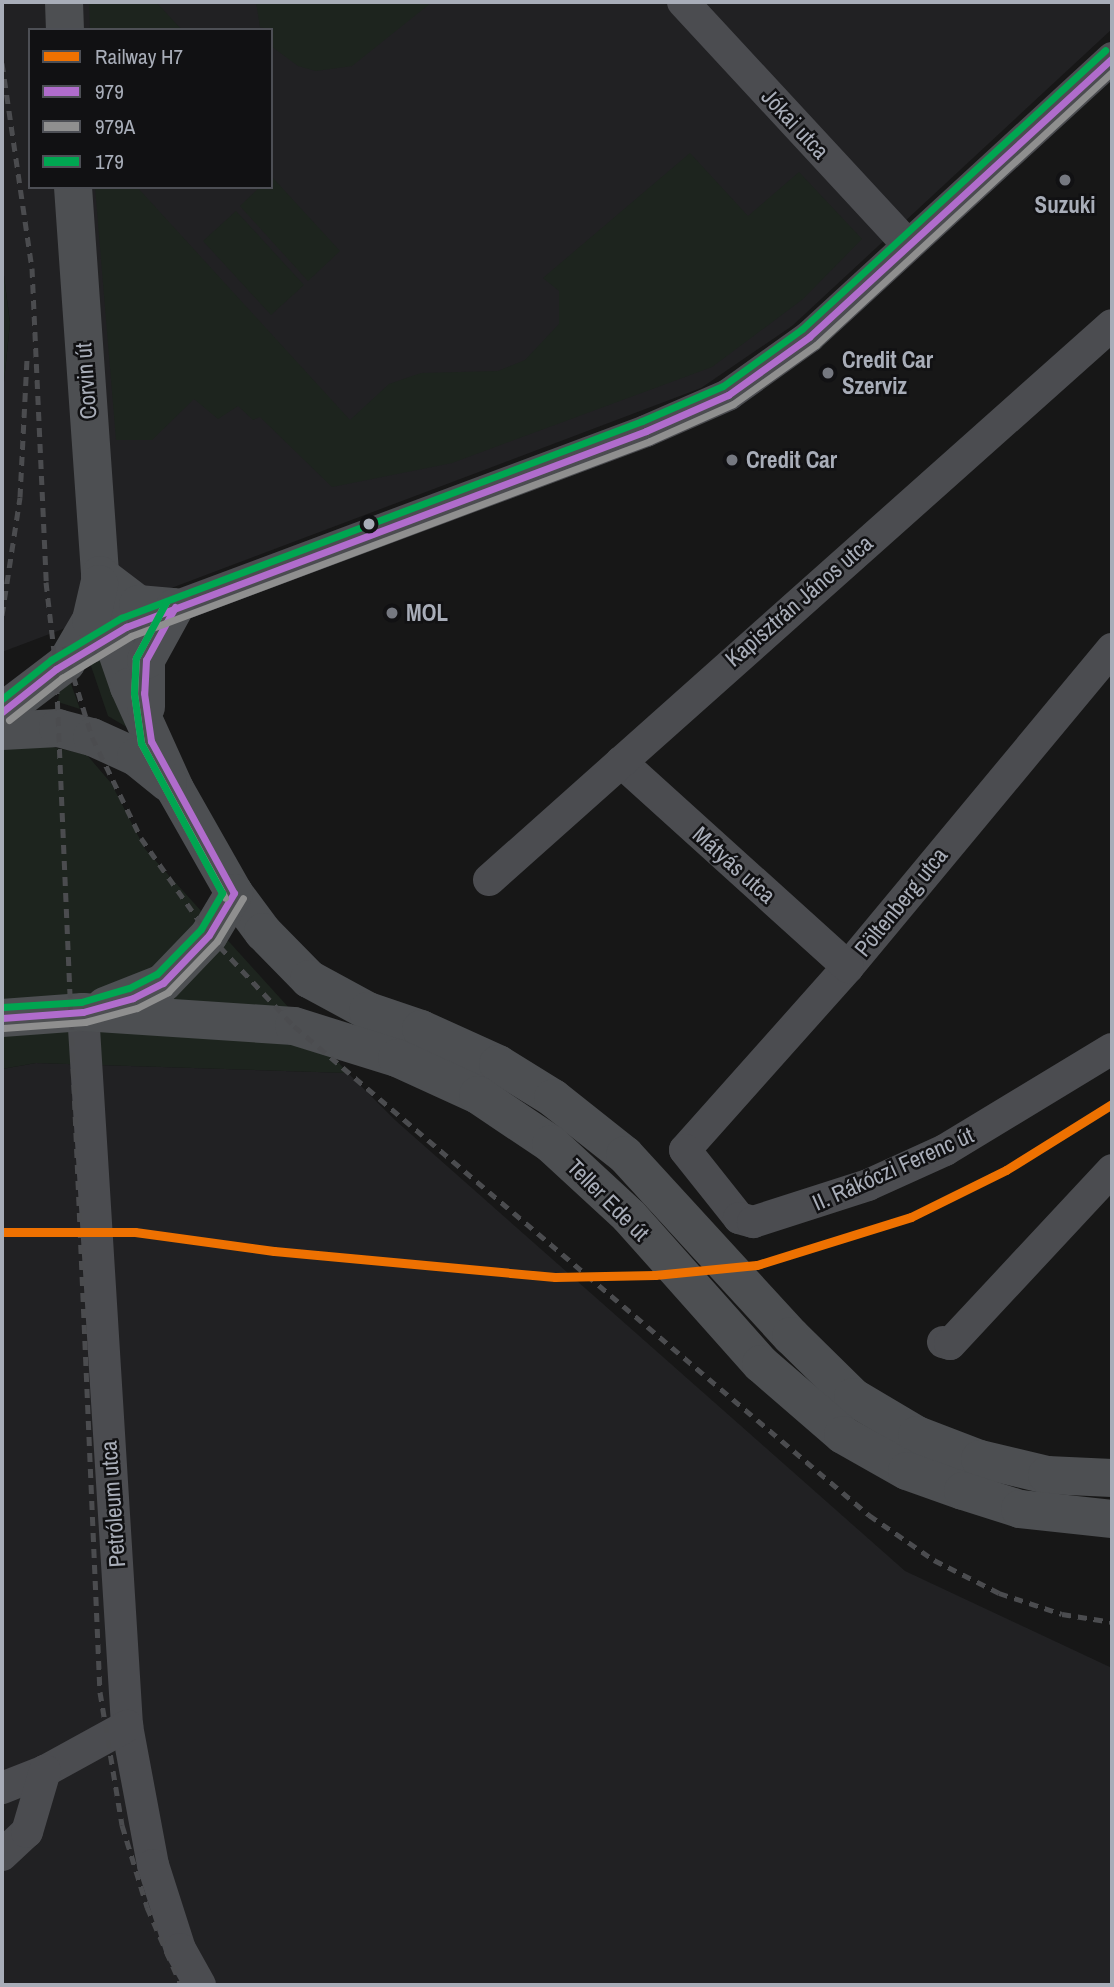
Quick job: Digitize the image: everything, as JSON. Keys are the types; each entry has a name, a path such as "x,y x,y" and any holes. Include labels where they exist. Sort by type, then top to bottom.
{"main road":[{"path":"64,2 65,28"},
{"name":"Corvin út","path":"73,189 100,575"},
{"path":"100,575 138,604 175,607 146,660 144,693 151,741"},
{"path":"2,1018 83,1012 133,999 163,983 209,935 234,893 151,741 111,635 100,575"},
{"path":"2,712 66,663 90,620 100,575"},
{"path":"2,731 58,728 116,745 175,789"},
{"name":"Teller Ede út","path":"234,893 263,932 309,979 368,1011 421,1029 498,1064 553,1098 625,1155 669,1199 790,1336 853,1397 917,1435 980,1458 1047,1475 1112,1478"},
{"name":"Teller Ede út","path":"83,1012 294,1026 397,1058 478,1095 551,1144 629,1216 761,1364 843,1434 907,1471 963,1491 1020,1509 1109,1519"}],"street":[{"name":"Jókai utca","path":"683,2 908,245"},
{"path":"66,663 111,635 175,607 659,426 728,395 809,337 1112,58"},
{"name":"Kapisztrán János utca","path":"489,880 1112,325"},
{"name":"Pöltenberg utca","path":"685,1150 848,967 1112,649"},
{"name":"Mátyás utca","path":"621,762 848,967"},
{"name":"Petróleum utca","path":"83,1012 127,1726 153,1865 180,1949 200,1985"},
{"name":"II. Rákóczi Ferenc út","path":"685,1150 738,1218 753,1222 868,1185 946,1150 1112,1049"},
{"path":"943,1342 950,1344 1112,1170"},
{"path":"2,1788 46,1771 127,1726"},
{"path":"2,1856 27,1832 46,1771"}],"shaded area":[{"path":"2,2 1112,2 1112,29 792,326 701,388 2,652 2,401 10,323 2,260"},
{"path":"89,2 156,2 180,28 90,28"},
{"path":"256,2 432,2 352,66 316,71 298,66 273,47 273,28 260,27"},
{"path":"690,153 748,216 799,172 862,239 803,299 712,367 452,463 332,487 260,417 253,420 238,406 218,419 194,399 152,440 116,440 95,189 139,189 350,420 389,384 421,373 498,371 525,360 559,324 559,291 543,278"},
{"path":"273,178 340,251 308,281 240,206 258,189 273,189"},
{"path":"236,211 304,285 271,315 203,241"},
{"path":"2,261 10,323 2,401"},
{"path":"111,650 130,729 108,716 90,663"},
{"path":"71,684 80,709 58,702 59,693"},
{"path":"2,691 53,747 87,755 111,783 145,849 348,1073 36,1063 2,1069"},
{"path":"36,1063 348,1073 395,1120 905,1571 1112,1668 1112,1985 2,1985 2,1069"}],"railway":[{"path":"2,63 32,268 46,582 56,669 100,1692 122,1825 147,1907 181,1985"},
{"path":"2,615 20,497 27,359"},
{"path":"64,646 92,737 141,838 209,935 294,1026 869,1515 934,1560 999,1593 1062,1614 1112,1622"}],"rail line":[{"name":"H7","path":"2,1232 135,1232 274,1251 555,1277 655,1275 757,1265 911,1217 1006,1170 1112,1104"}],"transit line":[{"name":"179","path":"2,699 51,660 121,618 642,421 723,386 802,329 1105,50"},
{"name":"979","path":"2,712 56,669 126,627 646,431 728,395 809,337 1112,58"},
{"name":"979A","path":"9,720 62,678 131,636 650,441 733,404 816,345 1112,72"},
{"name":"979A","path":"166,602 136,658 134,693 141,743 225,898"},
{"name":"179","path":"2,1007 81,1002 129,988 157,974 201,929 222,893 141,743 134,693 136,658 166,602"},
{"name":"979","path":"175,607 146,660 144,693 151,741 234,893"},
{"name":"979","path":"2,1018 83,1012 133,998 163,983 209,935 234,893"},
{"name":"979A","path":"3,1028 85,1022 137,1008 168,992 217,941 243,898"}],"place":[{"name":"Suzuki","path":"1065,180"},
{"name":"Credit Car Szerviz","path":"828,373"},
{"name":"Credit Car","path":"732,460"},
{"name":"MOL","path":"392,613"}]}
